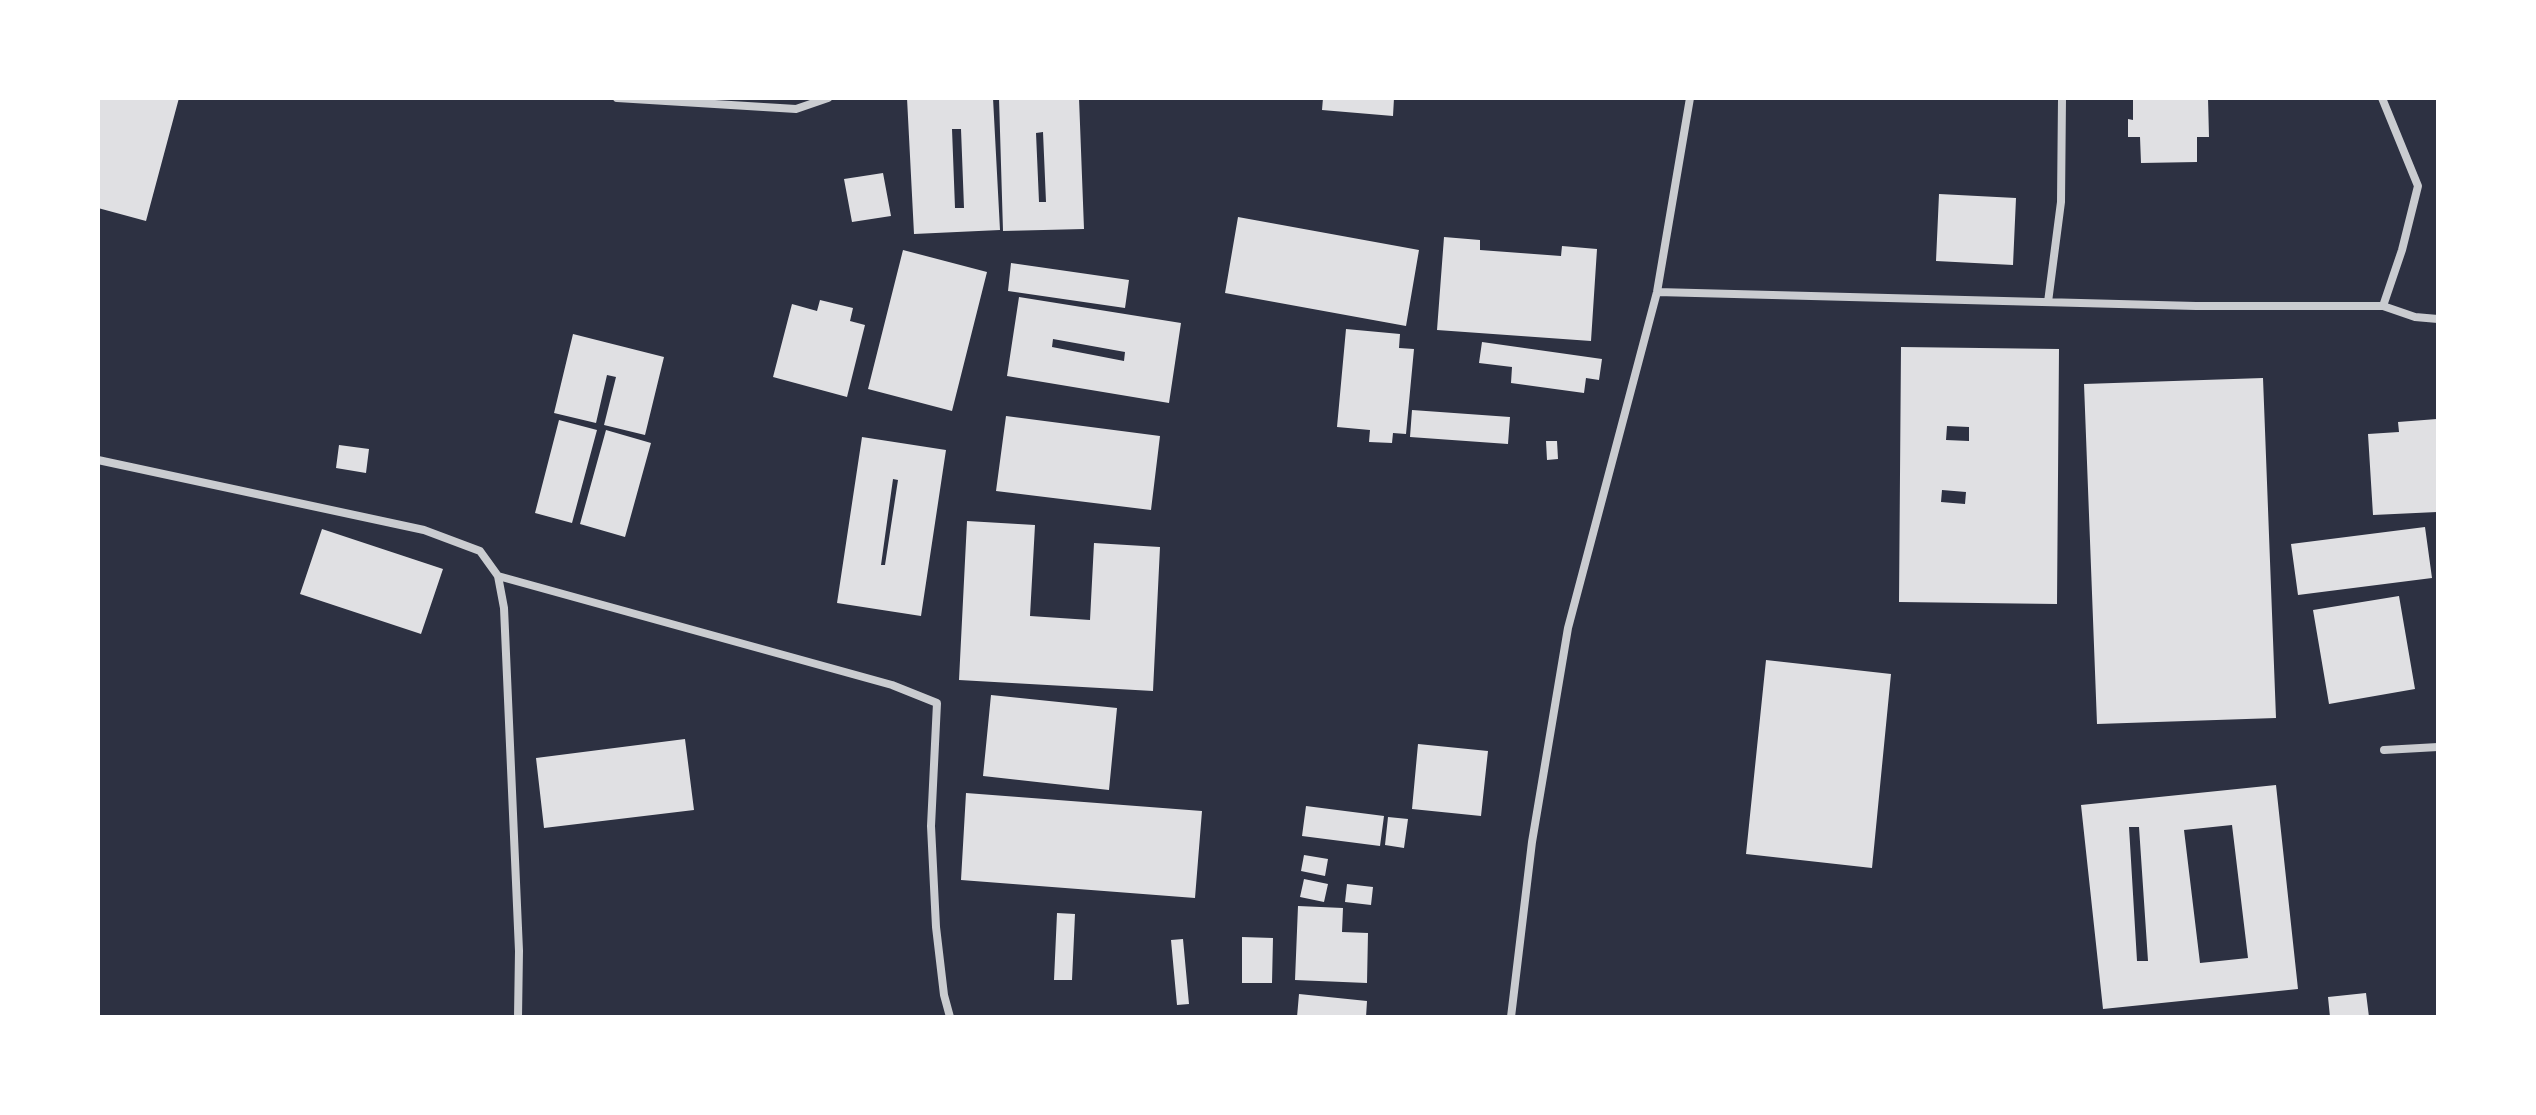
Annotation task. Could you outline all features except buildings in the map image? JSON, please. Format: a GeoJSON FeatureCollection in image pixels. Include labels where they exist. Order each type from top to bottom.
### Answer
{"type":"FeatureCollection","features":[{"type":"Feature","properties":{"kind":"street"},"geometry":{"type":"LineString","coordinates":[[617,98],[796,109],[828,98]]}},
{"type":"Feature","properties":{"kind":"street"},"geometry":{"type":"LineString","coordinates":[[1511,1017],[1532,842],[1568,628],[1657,292],[1690,98]]}},
{"type":"Feature","properties":{"kind":"street"},"geometry":{"type":"LineString","coordinates":[[2048,302],[2061,202],[2062,98]]}},
{"type":"Feature","properties":{"kind":"street"},"geometry":{"type":"LineString","coordinates":[[2382,98],[2418,186],[2402,250],[2383,306]]}},
{"type":"Feature","properties":{"kind":"street"},"geometry":{"type":"LineString","coordinates":[[1657,292],[2196,306],[2383,306],[2415,317],[2438,319]]}},
{"type":"Feature","properties":{"kind":"street"},"geometry":{"type":"LineString","coordinates":[[98,460],[424,530],[480,551],[498,576],[504,608],[519,951],[518,1017]]}},
{"type":"Feature","properties":{"kind":"street"},"geometry":{"type":"LineString","coordinates":[[498,576],[892,685],[937,703],[931,826],[936,927],[944,995],[950,1017]]}},
{"type":"Feature","properties":{"kind":"street"},"geometry":{"type":"LineString","coordinates":[[2384,750],[2438,747]]}}]}
